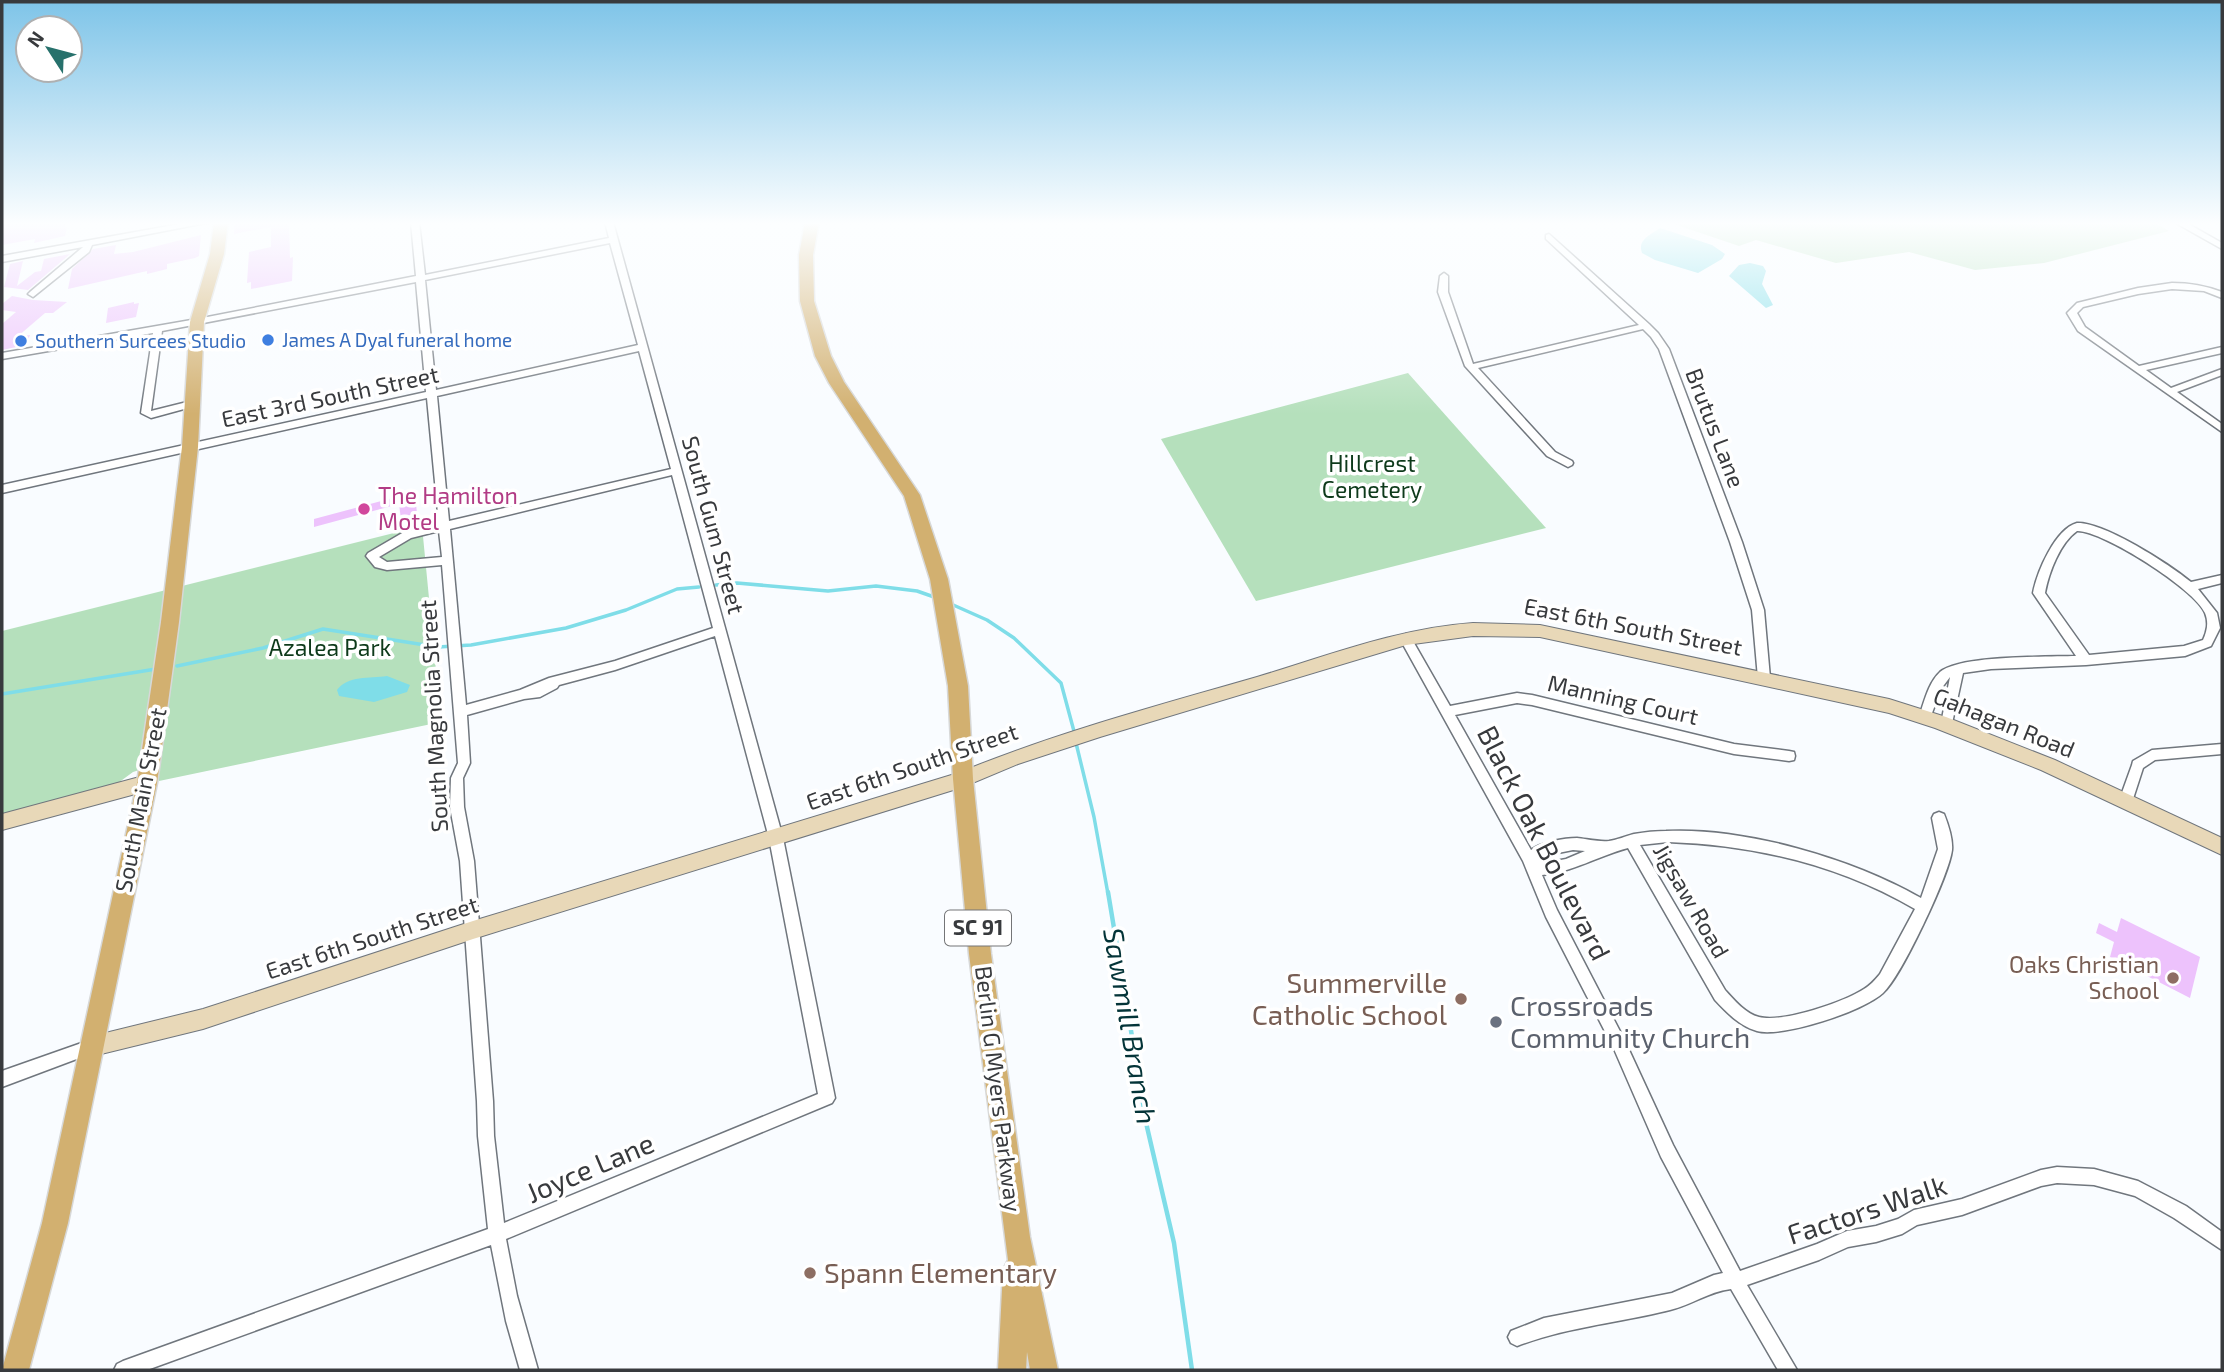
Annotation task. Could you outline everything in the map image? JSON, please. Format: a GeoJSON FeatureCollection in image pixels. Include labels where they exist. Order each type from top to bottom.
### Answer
{"type":"FeatureCollection","features":[{"type":"Feature","properties":{"kind":"main road","name":"South Main Street"},"geometry":{"type":"LineString","coordinates":[[15,1370],[45,1265],[146,783],[170,622],[190,447],[197,322],[208,286]]}},
{"type":"Feature","properties":{"kind":"main road","name":"Berlin G Myers Parkway"},"geometry":{"type":"LineString","coordinates":[[807,286],[807,301],[823,356],[837,383],[912,495],[939,579],[958,686],[963,779],[980,954],[1017,1237],[1044,1370]]}},
{"type":"Feature","properties":{"kind":"main road","name":"Berlin G Myers Parkway"},"geometry":{"type":"LineString","coordinates":[[1012,1370],[1017,1237]]}},
{"type":"Feature","properties":{"kind":"street"},"geometry":{"type":"LineString","coordinates":[[33,294],[43,286]]}},
{"type":"Feature","properties":{"kind":"street"},"geometry":{"type":"LineString","coordinates":[[2,356],[197,322],[379,286]]}},
{"type":"Feature","properties":{"kind":"street","name":"South Magnolia Street"},"geometry":{"type":"LineString","coordinates":[[421,286],[457,656],[464,763],[457,778],[457,807],[467,861],[473,930],[485,1101],[483,1122],[496,1235],[513,1324],[529,1370]]}},
{"type":"Feature","properties":{"kind":"street","name":"South Gum Street"},"geometry":{"type":"LineString","coordinates":[[626,286],[776,838]]}},
{"type":"Feature","properties":{"kind":"street"},"geometry":{"type":"LineString","coordinates":[[1443,286],[1458,342],[1471,367],[1551,454],[1568,464]]}},
{"type":"Feature","properties":{"kind":"street","name":"Brutus Lane"},"geometry":{"type":"LineString","coordinates":[[1602,286],[1646,327],[1664,349],[1736,542],[1758,610],[1760,677]]}},
{"type":"Feature","properties":{"kind":"street"},"geometry":{"type":"LineString","coordinates":[[2169,286],[2088,303],[2074,309],[2073,318],[2081,329],[2222,429]]}},
{"type":"Feature","properties":{"kind":"street"},"geometry":{"type":"LineString","coordinates":[[2196,286],[2222,295]]}},
{"type":"Feature","properties":{"kind":"street"},"geometry":{"type":"LineString","coordinates":[[1471,367],[1646,327]]}},
{"type":"Feature","properties":{"kind":"street"},"geometry":{"type":"LineString","coordinates":[[158,329],[146,412],[151,415],[191,404]]}},
{"type":"Feature","properties":{"kind":"street","name":"East 3rd South Street"},"geometry":{"type":"LineString","coordinates":[[2,489],[643,347]]}},
{"type":"Feature","properties":{"kind":"street"},"geometry":{"type":"LineString","coordinates":[[2137,369],[2222,350]]}},
{"type":"Feature","properties":{"kind":"street"},"geometry":{"type":"LineString","coordinates":[[2206,354],[2222,365]]}},
{"type":"Feature","properties":{"kind":"street"},"geometry":{"type":"LineString","coordinates":[[2169,392],[2222,372]]}},
{"type":"Feature","properties":{"kind":"street"},"geometry":{"type":"LineString","coordinates":[[448,561],[387,566],[379,564],[373,556],[408,535],[676,471]]}},
{"type":"Feature","properties":{"kind":"street"},"geometry":{"type":"LineString","coordinates":[[1925,717],[1935,688],[1947,673],[1971,667],[2086,660],[2185,651],[2207,643],[2214,629],[2211,613],[2198,593],[2158,566],[2091,528],[2079,527],[2070,530],[2039,582],[2039,593],[2086,660]]}},
{"type":"Feature","properties":{"kind":"street"},"geometry":{"type":"LineString","coordinates":[[2189,587],[2222,579]]}},
{"type":"Feature","properties":{"kind":"street","name":"East 6th South Street"},"geometry":{"type":"LineString","coordinates":[[93,1046],[203,1019],[473,930],[963,779],[1052,745],[1406,639],[1458,629],[1492,627],[1540,631],[1760,677]]}},
{"type":"Feature","properties":{"kind":"street"},"geometry":{"type":"LineString","coordinates":[[460,712],[524,694],[536,694],[554,683],[720,630]]}},
{"type":"Feature","properties":{"kind":"street","name":"Black Oak Boulevard"},"geometry":{"type":"LineString","coordinates":[[1406,639],[1528,859],[1551,913],[1619,1044],[1667,1151],[1766,1336],[1788,1370]]}},
{"type":"Feature","properties":{"kind":"street"},"geometry":{"type":"LineString","coordinates":[[1947,724],[1958,670]]}},
{"type":"Feature","properties":{"kind":"street","name":"Gahagan Road"},"geometry":{"type":"LineString","coordinates":[[1760,677],[1889,706],[1947,724],[2010,748],[2222,847]]}},
{"type":"Feature","properties":{"kind":"street","name":"Manning Court"},"geometry":{"type":"LineString","coordinates":[[1447,712],[1517,698],[1734,748],[1789,756]]}},
{"type":"Feature","properties":{"kind":"street"},"geometry":{"type":"LineString","coordinates":[[2126,802],[2138,765],[2152,755],[2222,749]]}},
{"type":"Feature","properties":{"kind":"street"},"geometry":{"type":"LineString","coordinates":[[2,822],[146,783]]}},
{"type":"Feature","properties":{"kind":"street","name":"Jigsaw Road"},"geometry":{"type":"LineString","coordinates":[[1631,841],[1720,995],[1732,1009],[1760,1025],[1776,1025],[1858,1001],[1880,986],[1912,932],[1945,851],[1939,818]]}},
{"type":"Feature","properties":{"kind":"street"},"geometry":{"type":"LineString","coordinates":[[1528,859],[1543,869],[1567,865],[1609,847],[1647,837],[1688,837],[1733,842],[1802,857],[1863,875],[1922,906]]}},
{"type":"Feature","properties":{"kind":"street","name":"Joyce Lane"},"geometry":{"type":"LineString","coordinates":[[123,1370],[496,1235],[827,1098],[776,838]]}},
{"type":"Feature","properties":{"kind":"street"},"geometry":{"type":"LineString","coordinates":[[2,1079],[93,1046]]}},
{"type":"Feature","properties":{"kind":"street","name":"Factors Walk"},"geometry":{"type":"LineString","coordinates":[[1517,1337],[1544,1327],[1673,1301],[1714,1283],[1737,1280],[1819,1252],[1847,1239],[1902,1226],[1914,1218],[1962,1207],[2041,1178],[2057,1175],[2094,1177],[2138,1189],[2180,1212],[2222,1241]]}},
{"type":"Feature","properties":{"kind":"green space","name":"Hillcrest Cemetery"},"geometry":{"type":"Polygon","coordinates":[[[1408,373],[1546,528],[1256,601],[1161,439],[1408,373]]]}},
{"type":"Feature","properties":{"kind":"green space","name":"Azalea Park"},"geometry":{"type":"Polygon","coordinates":[[[422,526],[441,722],[159,781],[158,764],[133,772],[118,783],[2,814],[2,631],[422,526]]]}},
{"type":"Feature","properties":{"kind":"water"},"geometry":{"type":"Polygon","coordinates":[[[1741,286],[1763,286],[1773,305],[1766,308],[1741,286]]]}},
{"type":"Feature","properties":{"kind":"water"},"geometry":{"type":"Polygon","coordinates":[[[387,676],[410,685],[407,692],[374,702],[339,696],[337,690],[347,682],[359,678],[387,676]]]}},
{"type":"Feature","properties":{"kind":"building"},"geometry":{"type":"Polygon","coordinates":[[[4,286],[33,286],[28,290],[4,286]]]}},
{"type":"Feature","properties":{"kind":"building"},"geometry":{"type":"Polygon","coordinates":[[[12,296],[67,302],[53,313],[45,313],[17,337],[30,335],[26,345],[2,350],[2,324],[16,312],[2,310],[2,304],[12,296]]]}},
{"type":"Feature","properties":{"kind":"building"},"geometry":{"type":"Polygon","coordinates":[[[139,303],[136,317],[106,323],[108,308],[139,303]]]}},
{"type":"Feature","properties":{"kind":"building","name":"The Hamilton Motel"},"geometry":{"type":"Polygon","coordinates":[[[415,492],[417,514],[401,519],[399,504],[314,527],[314,519],[415,492]]]}},
{"type":"Feature","properties":{"kind":"building","name":"Oaks Christian School"},"geometry":{"type":"Polygon","coordinates":[[[2121,918],[2200,957],[2190,998],[2110,957],[2114,942],[2096,933],[2099,923],[2117,932],[2121,918]]]}},
{"type":"Feature","properties":{"kind":"waterway"},"geometry":{"type":"LineString","coordinates":[[716,585],[737,583],[828,591],[876,586],[917,591],[937,598]]}},
{"type":"Feature","properties":{"kind":"waterway"},"geometry":{"type":"LineString","coordinates":[[177,666],[263,648],[323,629],[438,647],[471,645],[566,628],[626,610],[677,589],[699,587]]}},
{"type":"Feature","properties":{"kind":"waterway"},"geometry":{"type":"LineString","coordinates":[[951,604],[987,620],[1014,638],[1061,683],[1075,735]]}},
{"type":"Feature","properties":{"kind":"waterway"},"geometry":{"type":"LineString","coordinates":[[2,694],[156,669]]}},
{"type":"Feature","properties":{"kind":"waterway","name":"Sawmill Branch"},"geometry":{"type":"LineString","coordinates":[[1076,743],[1094,817],[1108,894]]}},
{"type":"Feature","properties":{"kind":"waterway","name":"Sawmill Branch"},"geometry":{"type":"LineString","coordinates":[[1108,892],[1147,1127],[1174,1243],[1192,1370]]}},
{"type":"Feature","properties":{"kind":"place","name":"James A Dyal funeral home"},"geometry":{"type":"Point","coordinates":[268,340]}},
{"type":"Feature","properties":{"kind":"place","name":"Southern Surcees Studio"},"geometry":{"type":"Point","coordinates":[21,341]}},
{"type":"Feature","properties":{"kind":"place","name":"The Hamilton Motel"},"geometry":{"type":"Point","coordinates":[364,509]}},
{"type":"Feature","properties":{"kind":"place","name":"Oaks Christian School"},"geometry":{"type":"Point","coordinates":[2173,978]}},
{"type":"Feature","properties":{"kind":"place","name":"Summerville Catholic School"},"geometry":{"type":"Point","coordinates":[1461,999]}},
{"type":"Feature","properties":{"kind":"place","name":"Crossroads Community Church"},"geometry":{"type":"Point","coordinates":[1496,1022]}},
{"type":"Feature","properties":{"kind":"place","name":"Spann Elementary"},"geometry":{"type":"Point","coordinates":[810,1273]}}]}
